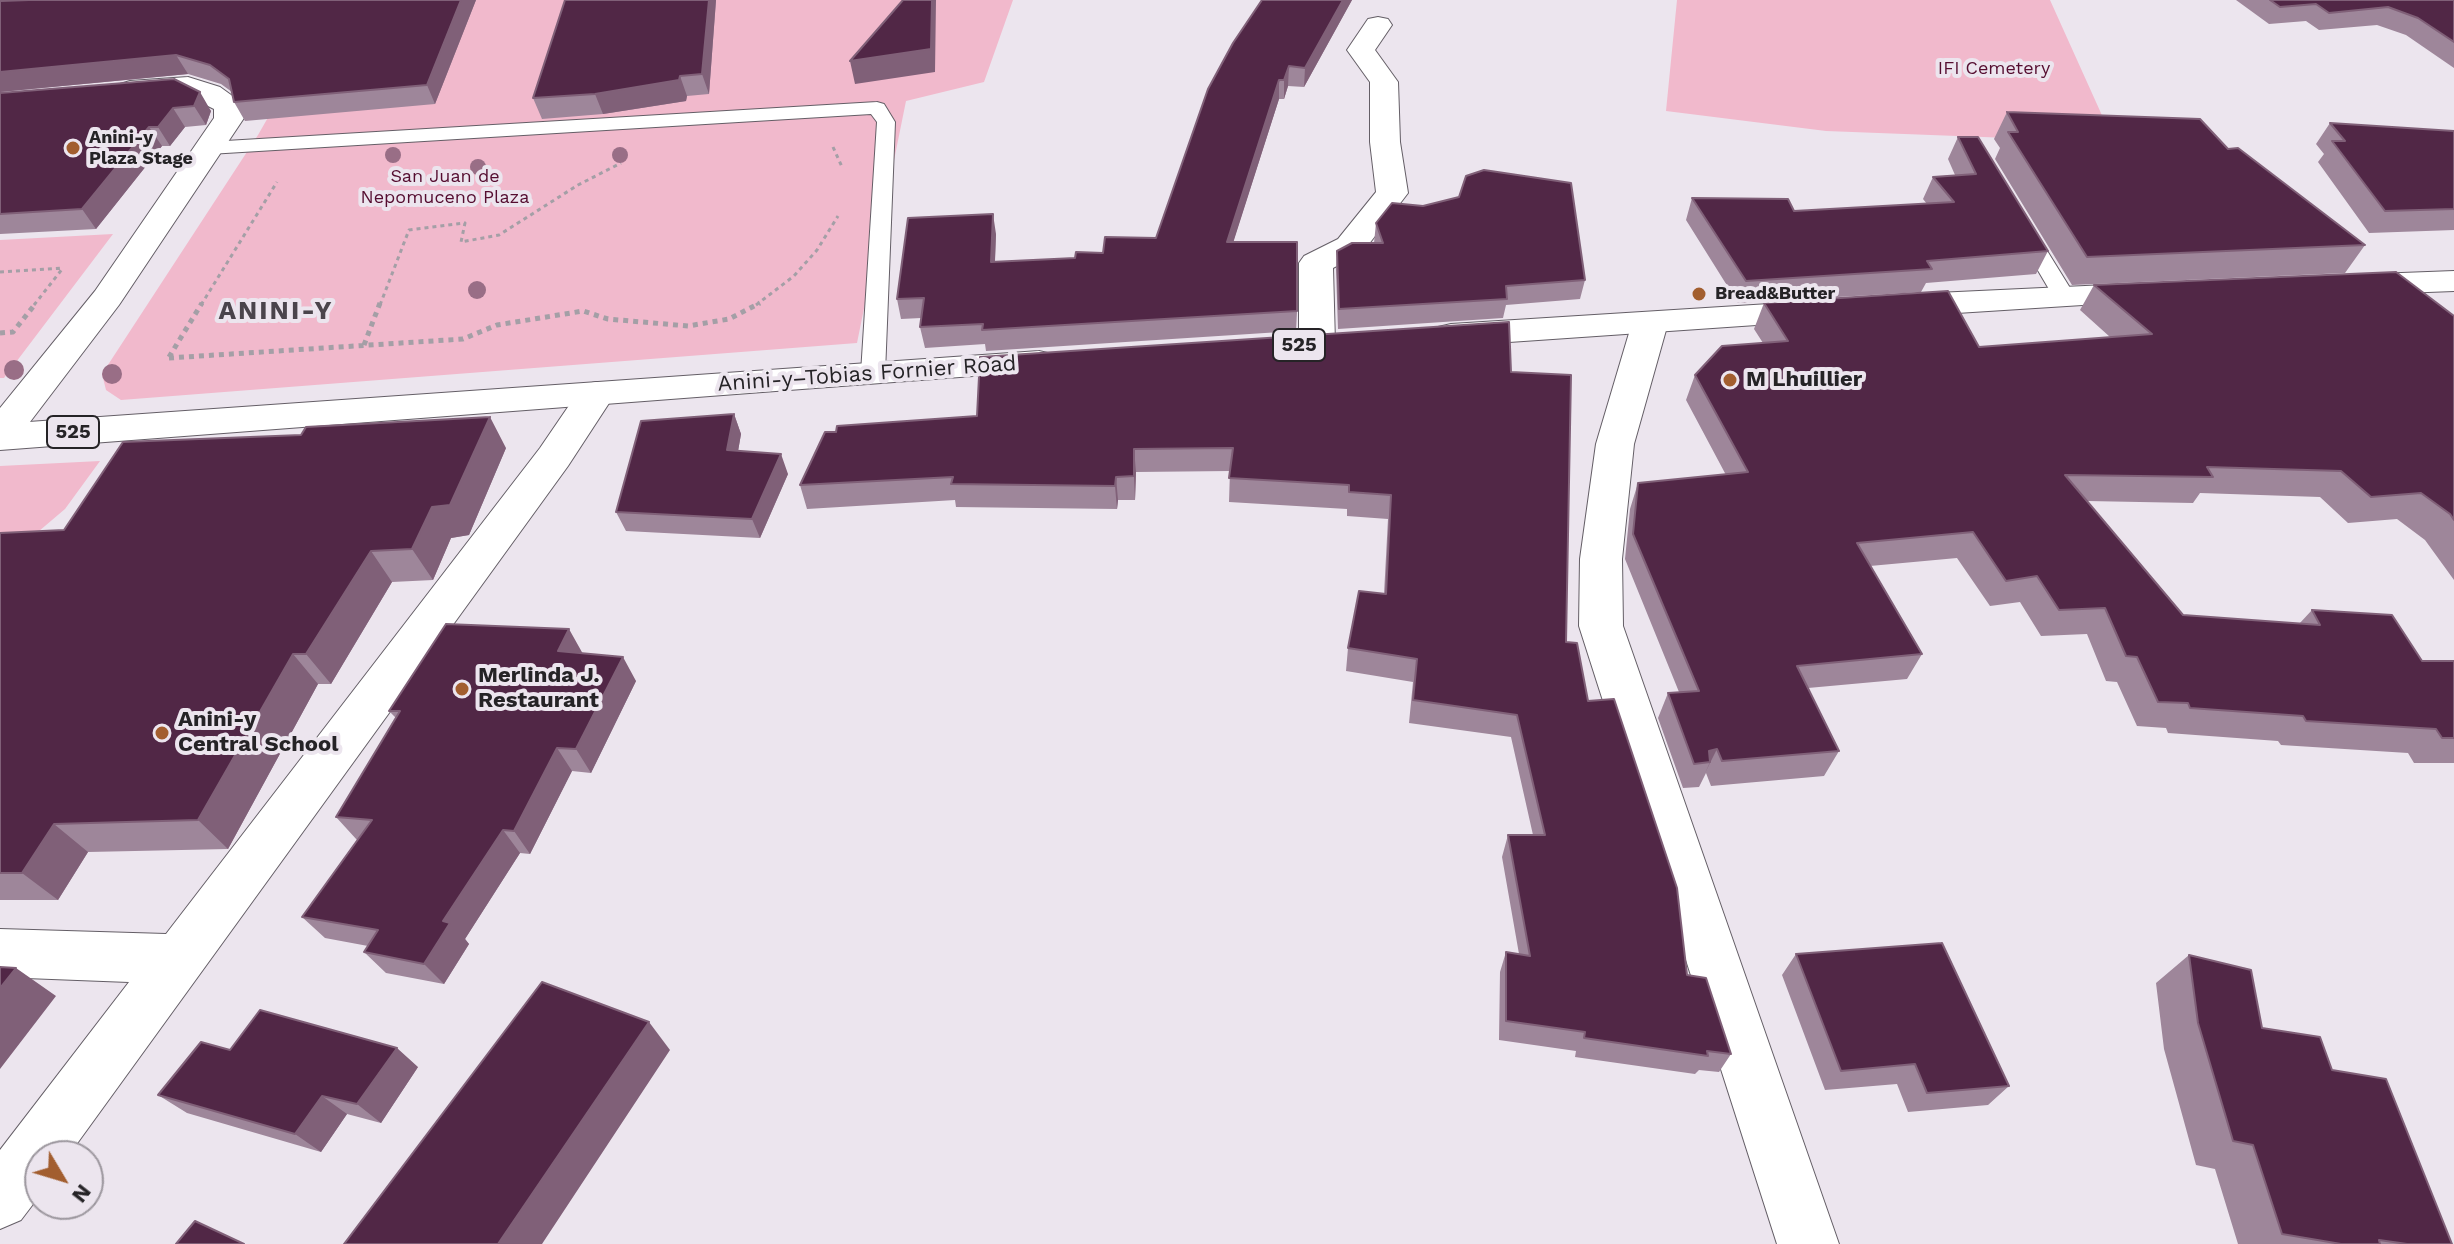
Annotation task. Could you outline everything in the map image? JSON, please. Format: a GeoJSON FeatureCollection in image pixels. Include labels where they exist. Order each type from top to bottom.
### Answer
{"type":"FeatureCollection","features":[{"type":"Feature","properties":{"kind":"street"},"geometry":{"type":"LineString","coordinates":[[1317,344],[1316,263],[1350,246],[1392,193],[1385,142],[1384,82],[1361,50],[1378,25]]}},
{"type":"Feature","properties":{"kind":"street"},"geometry":{"type":"LineString","coordinates":[[0,436],[107,298],[229,118],[228,106],[210,93],[188,86],[106,92]]}},
{"type":"Feature","properties":{"kind":"street"},"geometry":{"type":"LineString","coordinates":[[2314,287],[2454,281]]}},
{"type":"Feature","properties":{"kind":"street"},"geometry":{"type":"LineString","coordinates":[[1424,337],[2064,296],[2189,292]]}},
{"type":"Feature","properties":{"kind":"street"},"geometry":{"type":"LineString","coordinates":[[1650,323],[1615,444],[1601,559],[1601,626],[1808,1244]]}},
{"type":"Feature","properties":{"kind":"street","name":"Anini-y–Tobias Fornier Road"},"geometry":{"type":"LineString","coordinates":[[0,436],[1079,359]]}},
{"type":"Feature","properties":{"kind":"street"},"geometry":{"type":"LineString","coordinates":[[0,1199],[554,457],[596,394]]}},
{"type":"Feature","properties":{"kind":"street"},"geometry":{"type":"LineString","coordinates":[[0,953],[182,959]]}},
{"type":"Feature","properties":{"kind":"lane"},"geometry":{"type":"LineString","coordinates":[[209,148],[877,108],[886,122],[873,373]]}},
{"type":"Feature","properties":{"kind":"lane"},"geometry":{"type":"LineString","coordinates":[[2010,206],[2064,296]]}},
{"type":"Feature","properties":{"kind":"path"},"geometry":{"type":"LineString","coordinates":[[301,143],[169,358],[463,339],[497,325],[583,311],[608,319],[688,326],[729,319],[763,301],[794,276],[817,250],[839,213]]}},
{"type":"Feature","properties":{"kind":"path"},"geometry":{"type":"LineString","coordinates":[[832,145],[844,173]]}},
{"type":"Feature","properties":{"kind":"path"},"geometry":{"type":"LineString","coordinates":[[364,345],[409,230],[465,223],[461,242],[499,235],[578,185],[625,161]]}},
{"type":"Feature","properties":{"kind":"path"},"geometry":{"type":"LineString","coordinates":[[0,272],[63,268],[13,332],[0,333]]}},
{"type":"Feature","properties":{"kind":"green space","name":"San Juan de Nepomuceno Plaza"},"geometry":{"type":"Polygon","coordinates":[[[318,0],[1013,0],[984,82],[906,101],[857,343],[121,400],[106,390],[102,374],[258,135],[298,65],[318,0]]]}},
{"type":"Feature","properties":{"kind":"green space","name":"IFI Cemetery"},"geometry":{"type":"Polygon","coordinates":[[[1677,0],[2050,0],[2114,142],[1826,131],[1666,111],[1677,0]]]}},
{"type":"Feature","properties":{"kind":"green space"},"geometry":{"type":"Polygon","coordinates":[[[113,234],[4,378],[0,378],[0,240],[113,234]]]}},
{"type":"Feature","properties":{"kind":"green space"},"geometry":{"type":"Polygon","coordinates":[[[100,461],[65,509],[12,554],[0,555],[0,466],[100,461]]]}},
{"type":"Feature","properties":{"kind":"building"},"geometry":{"type":"Polygon","coordinates":[[[461,0],[427,85],[234,102],[229,79],[210,65],[176,55],[0,72],[0,1],[461,0]]]}},
{"type":"Feature","properties":{"kind":"building"},"geometry":{"type":"Polygon","coordinates":[[[565,0],[709,0],[702,74],[595,94],[533,98],[565,0]]]}},
{"type":"Feature","properties":{"kind":"building"},"geometry":{"type":"Polygon","coordinates":[[[903,0],[932,0],[931,49],[850,61],[903,0]]]}},
{"type":"Feature","properties":{"kind":"building"},"geometry":{"type":"Polygon","coordinates":[[[1262,0],[1343,0],[1305,68],[1289,66],[1284,80],[1279,80],[1227,242],[1297,242],[1297,311],[982,330],[983,324],[920,327],[924,298],[897,299],[908,218],[993,214],[991,262],[1075,258],[1076,252],[1103,253],[1105,237],[1156,238],[1208,89],[1233,43],[1262,0]]]}},
{"type":"Feature","properties":{"kind":"building"},"geometry":{"type":"Polygon","coordinates":[[[2270,0],[2454,0],[2454,42],[2418,18],[2388,7],[2329,13],[2316,4],[2280,7],[2270,0]]]}},
{"type":"Feature","properties":{"kind":"building"},"geometry":{"type":"Polygon","coordinates":[[[174,79],[200,92],[194,106],[173,108],[158,127],[149,127],[82,209],[0,214],[0,93],[174,79]]]}},
{"type":"Feature","properties":{"kind":"building"},"geometry":{"type":"Polygon","coordinates":[[[2007,112],[2200,119],[2228,149],[2238,148],[2365,245],[2087,257],[2008,132],[2018,132],[2007,112]]]}},
{"type":"Feature","properties":{"kind":"building"},"geometry":{"type":"Polygon","coordinates":[[[2330,123],[2454,131],[2454,209],[2385,211],[2332,141],[2345,141],[2330,123]]]}},
{"type":"Feature","properties":{"kind":"building"},"geometry":{"type":"Polygon","coordinates":[[[1958,137],[1978,137],[2048,251],[1927,261],[1932,269],[1746,281],[1692,198],[1788,199],[1794,211],[1954,202],[1933,177],[1976,174],[1958,137]]]}},
{"type":"Feature","properties":{"kind":"building"},"geometry":{"type":"Polygon","coordinates":[[[1484,170],[1571,183],[1585,280],[1506,286],[1507,299],[1339,309],[1337,251],[1352,243],[1383,243],[1376,223],[1392,203],[1423,206],[1459,197],[1466,176],[1484,170]]]}},
{"type":"Feature","properties":{"kind":"building"},"geometry":{"type":"Polygon","coordinates":[[[2396,272],[2454,316],[2454,520],[2421,493],[2371,497],[2341,471],[2207,467],[2213,477],[2065,475],[2183,615],[2320,625],[2312,610],[2392,615],[2422,661],[2454,661],[2454,738],[2442,738],[2436,729],[2306,721],[2303,716],[2190,708],[2188,703],[2158,702],[2137,657],[2126,656],[2105,608],[2059,610],[2037,576],[2006,581],[1973,532],[1857,543],[1922,654],[1797,666],[1839,751],[1722,761],[1717,749],[1709,751],[1710,762],[1694,764],[1668,693],[1699,691],[1633,534],[1638,483],[1748,472],[1695,375],[1722,346],[1788,341],[1764,303],[1948,291],[1979,347],[2152,334],[2094,285],[2396,272]]]}},
{"type":"Feature","properties":{"kind":"building"},"geometry":{"type":"Polygon","coordinates":[[[1509,322],[1511,372],[1571,375],[1566,642],[1577,643],[1588,701],[1614,699],[1677,888],[1687,975],[1706,978],[1731,1054],[1707,1051],[1708,1056],[1584,1038],[1585,1032],[1506,1021],[1506,952],[1530,956],[1508,835],[1545,835],[1517,715],[1413,700],[1417,659],[1348,648],[1359,591],[1386,594],[1391,495],[1349,492],[1349,485],[1229,478],[1233,448],[1134,449],[1134,476],[1116,477],[1115,486],[951,484],[953,477],[800,485],[825,432],[836,432],[837,426],[977,416],[980,357],[1509,322]]]}},
{"type":"Feature","properties":{"kind":"building"},"geometry":{"type":"Polygon","coordinates":[[[734,414],[727,450],[781,454],[752,519],[616,512],[641,421],[734,414]]]}},
{"type":"Feature","properties":{"kind":"building","name":"Anini-y Central School"},"geometry":{"type":"Polygon","coordinates":[[[490,417],[450,505],[432,507],[412,549],[371,551],[306,654],[293,654],[198,820],[54,824],[22,873],[0,873],[0,533],[64,530],[123,442],[301,435],[306,427],[490,417]]]}},
{"type":"Feature","properties":{"kind":"building"},"geometry":{"type":"Polygon","coordinates":[[[446,624],[569,629],[558,651],[623,657],[576,749],[557,748],[514,831],[503,830],[443,921],[450,923],[424,964],[364,952],[378,930],[302,917],[372,820],[336,817],[400,711],[389,711],[446,624]]]}},
{"type":"Feature","properties":{"kind":"building"},"geometry":{"type":"Polygon","coordinates":[[[1942,943],[2009,1086],[1927,1093],[1915,1064],[1841,1071],[1796,954],[1942,943]]]}},
{"type":"Feature","properties":{"kind":"building"},"geometry":{"type":"Polygon","coordinates":[[[2189,955],[2251,970],[2262,1028],[2320,1037],[2332,1070],[2386,1079],[2452,1244],[2407,1244],[2379,1240],[2380,1244],[2341,1244],[2282,1234],[2253,1145],[2233,1141],[2198,1023],[2189,955]]]}},
{"type":"Feature","properties":{"kind":"building"},"geometry":{"type":"Polygon","coordinates":[[[0,967],[16,968],[0,988],[0,967]]]}},
{"type":"Feature","properties":{"kind":"building"},"geometry":{"type":"Polygon","coordinates":[[[542,982],[649,1022],[498,1244],[344,1244],[542,982]]]}},
{"type":"Feature","properties":{"kind":"building"},"geometry":{"type":"Polygon","coordinates":[[[260,1010],[397,1048],[357,1104],[322,1096],[295,1134],[158,1095],[201,1042],[230,1050],[260,1010]]]}},
{"type":"Feature","properties":{"kind":"building"},"geometry":{"type":"Polygon","coordinates":[[[195,1221],[244,1244],[176,1244],[195,1221]]]}},
{"type":"Feature","properties":{"kind":"place","name":"Anini-y Plaza Stage"},"geometry":{"type":"Point","coordinates":[73,148]}},
{"type":"Feature","properties":{"kind":"place","name":"Bread&Butter"},"geometry":{"type":"Point","coordinates":[1699,294]}},
{"type":"Feature","properties":{"kind":"place","name":"M Lhuillier"},"geometry":{"type":"Point","coordinates":[1730,380]}},
{"type":"Feature","properties":{"kind":"place","name":"Merlinda J. Restaurant"},"geometry":{"type":"Point","coordinates":[462,689]}},
{"type":"Feature","properties":{"kind":"place","name":"Anini-y Central School"},"geometry":{"type":"Point","coordinates":[162,733]}},
{"type":"Feature","properties":{"kind":"district","name":"ANINI-Y"},"geometry":{"type":"Point","coordinates":[276,311]}}]}
